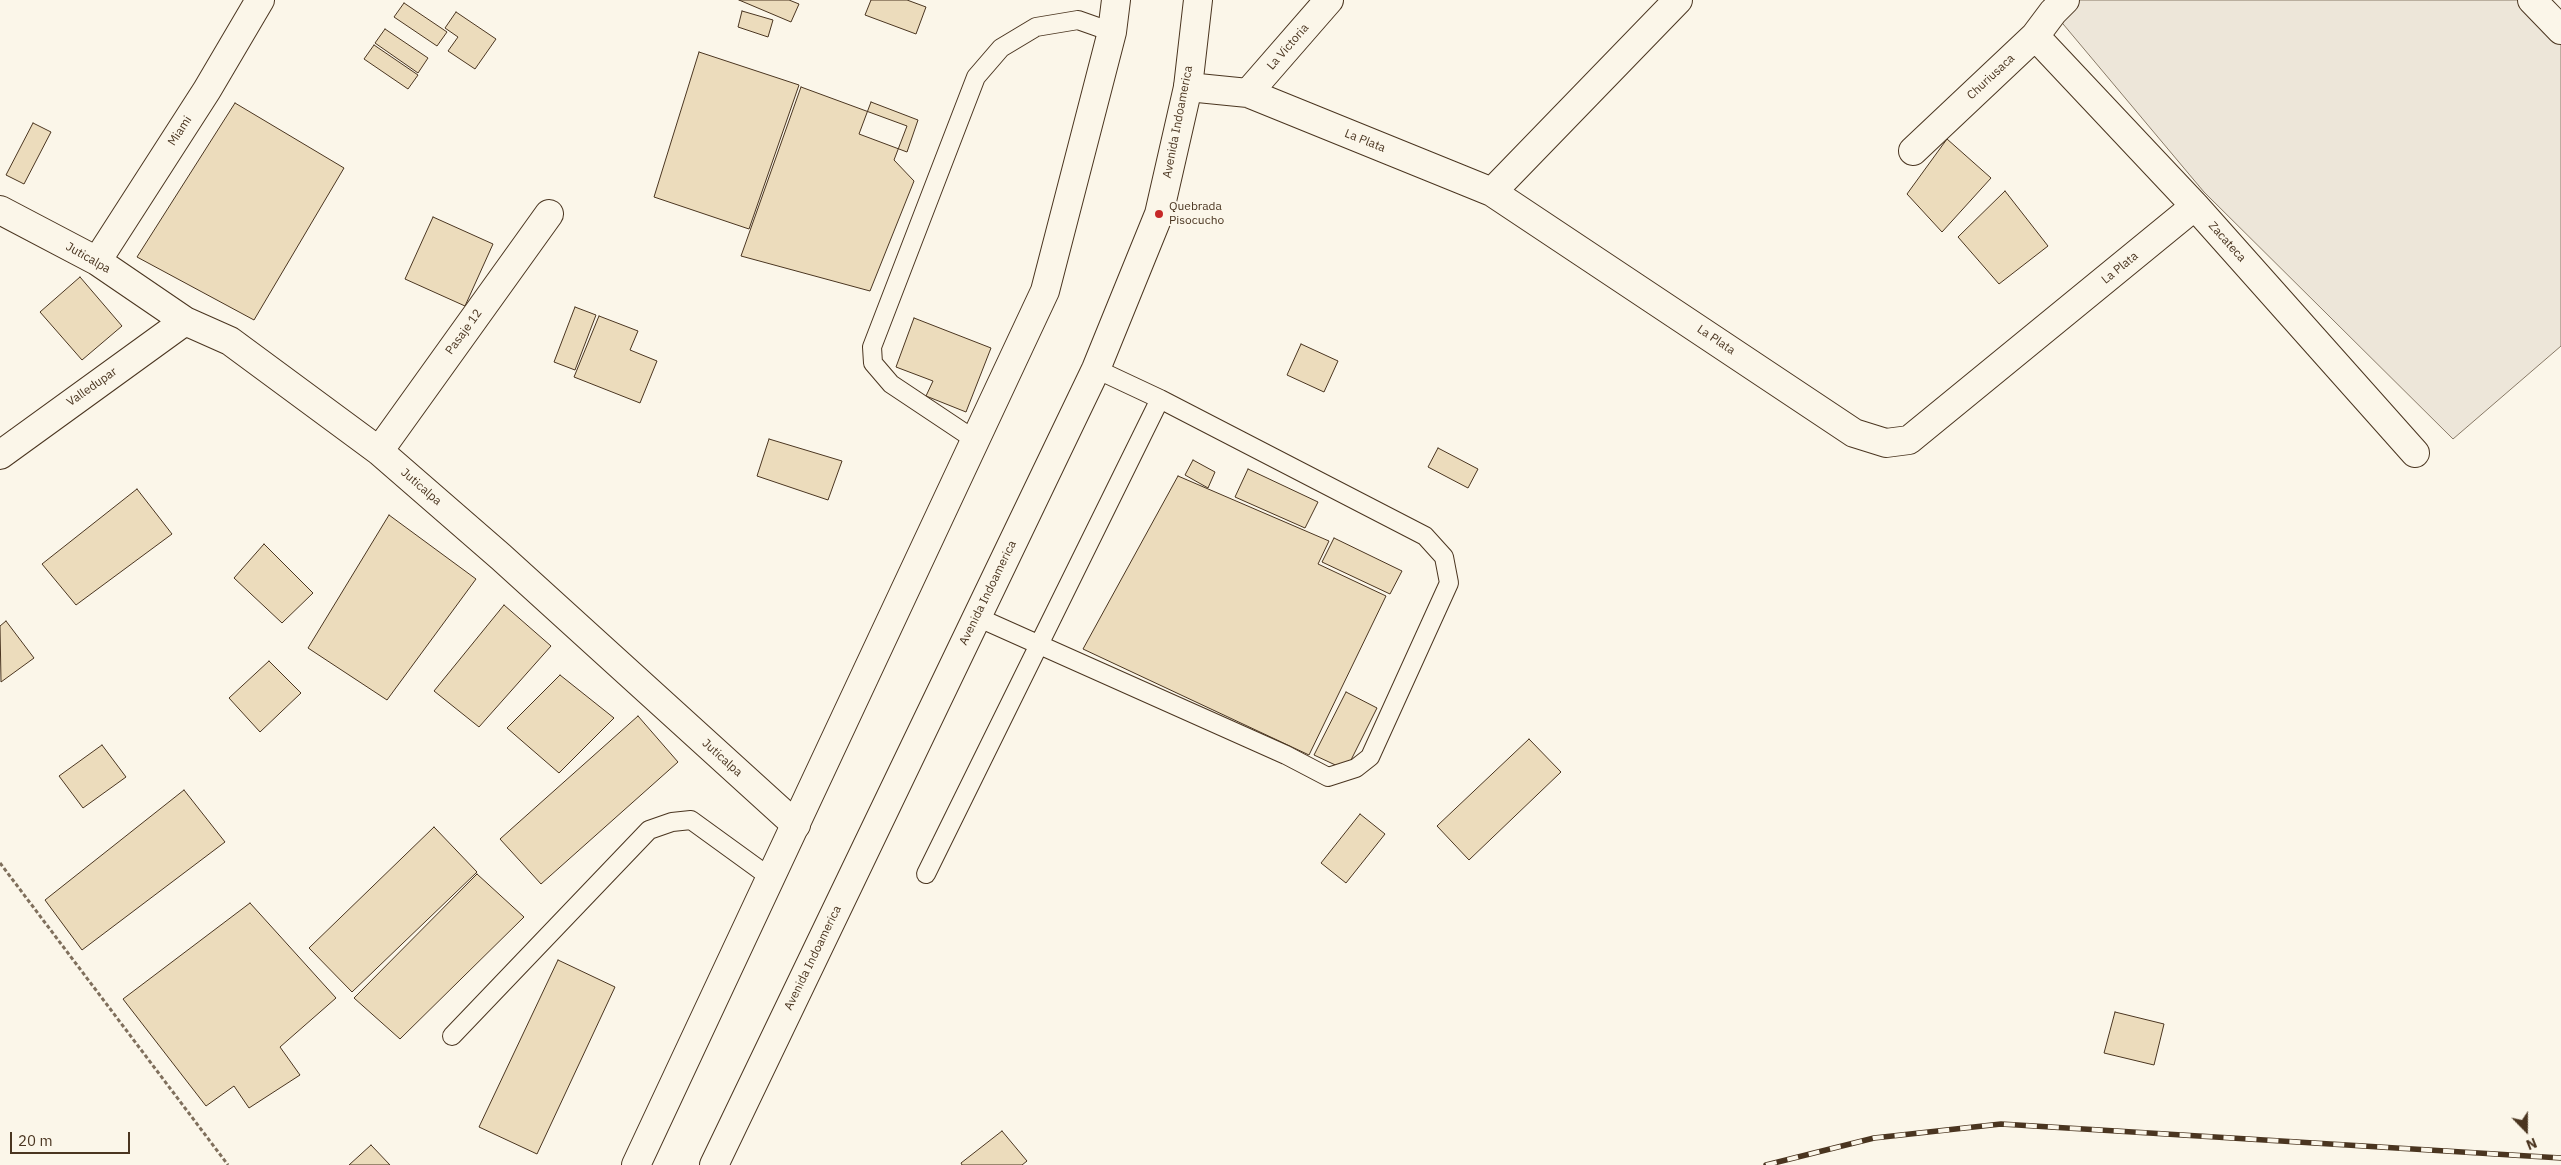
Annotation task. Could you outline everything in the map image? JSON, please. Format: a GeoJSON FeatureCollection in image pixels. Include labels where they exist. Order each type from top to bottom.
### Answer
{"type":"FeatureCollection","features":[{"type":"Feature","properties":{"kind":"street","name":"Miami"},"geometry":{"type":"LineString","coordinates":[[97,261],[207,90],[260,0]]}},
{"type":"Feature","properties":{"kind":"street"},"geometry":{"type":"LineString","coordinates":[[636,1165],[1045,291],[1112,32],[1116,0]]}},
{"type":"Feature","properties":{"kind":"street","name":"Avenida Indoamerica"},"geometry":{"type":"LineString","coordinates":[[714,1165],[1096,369],[1159,214],[1188,87],[1198,0]]}},
{"type":"Feature","properties":{"kind":"street","name":"La Victoria"},"geometry":{"type":"LineString","coordinates":[[1248,93],[1328,0]]}},
{"type":"Feature","properties":{"kind":"street"},"geometry":{"type":"LineString","coordinates":[[1492,192],[1678,0]]}},
{"type":"Feature","properties":{"kind":"street","name":"Churiusaca"},"geometry":{"type":"LineString","coordinates":[[1913,151],[2035,36],[2053,12],[2065,0]]}},
{"type":"Feature","properties":{"kind":"street"},"geometry":{"type":"LineString","coordinates":[[2532,0],[2561,30]]}},
{"type":"Feature","properties":{"kind":"street","name":"Zacateca"},"geometry":{"type":"LineString","coordinates":[[2035,36],[2195,206],[2415,453]]}},
{"type":"Feature","properties":{"kind":"street","name":"La Plata"},"geometry":{"type":"LineString","coordinates":[[1188,87],[1248,93],[1492,192],[1854,433],[1886,443],[1909,440],[2195,206]]}},
{"type":"Feature","properties":{"kind":"street","name":"Juticalpa"},"geometry":{"type":"LineString","coordinates":[[0,210],[97,261],[185,321],[230,341],[379,451],[501,557],[796,825]]}},
{"type":"Feature","properties":{"kind":"street","name":"Pasaje 12"},"geometry":{"type":"LineString","coordinates":[[379,451],[549,214]]}},
{"type":"Feature","properties":{"kind":"street","name":"Valledupar"},"geometry":{"type":"LineString","coordinates":[[0,455],[185,321]]}},
{"type":"Feature","properties":{"kind":"lane"},"geometry":{"type":"LineString","coordinates":[[975,440],[891,384],[873,363],[872,347],[976,77],[1001,48],[1036,27],[1078,20],[1112,32]]}},
{"type":"Feature","properties":{"kind":"lane"},"geometry":{"type":"LineString","coordinates":[[977,616],[1286,755],[1328,777],[1356,768],[1370,757],[1449,583],[1444,557],[1424,536],[1160,399],[1096,369]]}},
{"type":"Feature","properties":{"kind":"lane"},"geometry":{"type":"LineString","coordinates":[[926,874],[1160,399]]}},
{"type":"Feature","properties":{"kind":"lane"},"geometry":{"type":"LineString","coordinates":[[452,1036],[649,830],[672,822],[691,820],[771,878]]}},
{"type":"Feature","properties":{"kind":"path"},"geometry":{"type":"LineString","coordinates":[[0,864],[228,1165]]}},
{"type":"Feature","properties":{"kind":"shaded area"},"geometry":{"type":"Polygon","coordinates":[[[2065,0],[2532,0],[2561,30],[2561,346],[2453,439],[2204,192],[2053,12],[2065,0]]]}},
{"type":"Feature","properties":{"kind":"building"},"geometry":{"type":"Polygon","coordinates":[[[739,0],[789,0],[799,4],[791,22],[739,0]]]}},
{"type":"Feature","properties":{"kind":"building"},"geometry":{"type":"Polygon","coordinates":[[[871,0],[907,0],[926,7],[916,34],[865,15],[871,0]]]}},
{"type":"Feature","properties":{"kind":"building"},"geometry":{"type":"Polygon","coordinates":[[[404,3],[447,32],[437,46],[394,17],[404,3]]]}},
{"type":"Feature","properties":{"kind":"building"},"geometry":{"type":"Polygon","coordinates":[[[742,11],[773,20],[768,37],[738,27],[742,11]]]}},
{"type":"Feature","properties":{"kind":"building"},"geometry":{"type":"Polygon","coordinates":[[[456,12],[496,39],[475,69],[448,51],[458,37],[445,28],[456,12]]]}},
{"type":"Feature","properties":{"kind":"building"},"geometry":{"type":"Polygon","coordinates":[[[385,29],[428,58],[418,73],[375,43],[385,29]]]}},
{"type":"Feature","properties":{"kind":"building"},"geometry":{"type":"Polygon","coordinates":[[[374,45],[418,75],[408,89],[364,59],[374,45]]]}},
{"type":"Feature","properties":{"kind":"building"},"geometry":{"type":"Polygon","coordinates":[[[699,52],[799,85],[749,229],[654,197],[699,52]]]}},
{"type":"Feature","properties":{"kind":"building"},"geometry":{"type":"Polygon","coordinates":[[[801,87],[907,126],[894,160],[914,181],[870,291],[741,256],[801,87]]]}},
{"type":"Feature","properties":{"kind":"building"},"geometry":{"type":"Polygon","coordinates":[[[871,102],[918,120],[907,152],[859,134],[871,102]]]}},
{"type":"Feature","properties":{"kind":"building"},"geometry":{"type":"Polygon","coordinates":[[[235,103],[344,168],[254,320],[137,257],[235,103]]]}},
{"type":"Feature","properties":{"kind":"building"},"geometry":{"type":"Polygon","coordinates":[[[33,123],[51,132],[24,184],[6,175],[33,123]]]}},
{"type":"Feature","properties":{"kind":"building"},"geometry":{"type":"Polygon","coordinates":[[[1947,139],[1991,178],[1942,232],[1907,194],[1947,139]]]}},
{"type":"Feature","properties":{"kind":"building"},"geometry":{"type":"Polygon","coordinates":[[[2005,191],[2048,246],[1999,284],[1958,237],[2005,191]]]}},
{"type":"Feature","properties":{"kind":"building"},"geometry":{"type":"Polygon","coordinates":[[[433,217],[493,244],[465,306],[405,279],[433,217]]]}},
{"type":"Feature","properties":{"kind":"building"},"geometry":{"type":"Polygon","coordinates":[[[80,277],[122,326],[82,360],[40,312],[80,277]]]}},
{"type":"Feature","properties":{"kind":"building"},"geometry":{"type":"Polygon","coordinates":[[[575,307],[596,315],[575,370],[554,362],[575,307]]]}},
{"type":"Feature","properties":{"kind":"building"},"geometry":{"type":"Polygon","coordinates":[[[599,316],[638,331],[630,350],[657,361],[640,403],[574,377],[599,316]]]}},
{"type":"Feature","properties":{"kind":"building"},"geometry":{"type":"Polygon","coordinates":[[[914,318],[991,348],[966,412],[926,396],[933,381],[896,367],[914,318]]]}},
{"type":"Feature","properties":{"kind":"building"},"geometry":{"type":"Polygon","coordinates":[[[1301,344],[1338,361],[1324,392],[1287,375],[1301,344]]]}},
{"type":"Feature","properties":{"kind":"building"},"geometry":{"type":"Polygon","coordinates":[[[769,439],[842,461],[828,500],[757,476],[769,439]]]}},
{"type":"Feature","properties":{"kind":"building"},"geometry":{"type":"Polygon","coordinates":[[[1438,448],[1478,469],[1468,488],[1428,467],[1438,448]]]}},
{"type":"Feature","properties":{"kind":"building"},"geometry":{"type":"Polygon","coordinates":[[[1193,460],[1215,472],[1208,488],[1185,475],[1193,460]]]}},
{"type":"Feature","properties":{"kind":"building"},"geometry":{"type":"Polygon","coordinates":[[[1248,469],[1318,502],[1305,528],[1235,497],[1248,469]]]}},
{"type":"Feature","properties":{"kind":"building"},"geometry":{"type":"Polygon","coordinates":[[[1178,476],[1329,541],[1318,564],[1386,596],[1309,755],[1083,649],[1178,476]]]}},
{"type":"Feature","properties":{"kind":"building"},"geometry":{"type":"Polygon","coordinates":[[[137,489],[172,534],[76,605],[42,564],[137,489]]]}},
{"type":"Feature","properties":{"kind":"building"},"geometry":{"type":"Polygon","coordinates":[[[389,515],[476,579],[387,700],[308,648],[389,515]]]}},
{"type":"Feature","properties":{"kind":"building"},"geometry":{"type":"Polygon","coordinates":[[[1334,538],[1402,571],[1390,594],[1322,562],[1334,538]]]}},
{"type":"Feature","properties":{"kind":"building"},"geometry":{"type":"Polygon","coordinates":[[[264,544],[313,593],[282,623],[234,578],[264,544]]]}},
{"type":"Feature","properties":{"kind":"building"},"geometry":{"type":"Polygon","coordinates":[[[504,605],[551,646],[479,727],[434,691],[504,605]]]}},
{"type":"Feature","properties":{"kind":"building"},"geometry":{"type":"Polygon","coordinates":[[[6,621],[34,658],[1,682],[0,626],[6,621]]]}},
{"type":"Feature","properties":{"kind":"building"},"geometry":{"type":"Polygon","coordinates":[[[269,661],[301,693],[260,732],[229,698],[269,661]]]}},
{"type":"Feature","properties":{"kind":"building"},"geometry":{"type":"Polygon","coordinates":[[[560,675],[614,718],[559,773],[507,728],[560,675]]]}},
{"type":"Feature","properties":{"kind":"building"},"geometry":{"type":"Polygon","coordinates":[[[1346,692],[1377,708],[1346,770],[1314,755],[1346,692]]]}},
{"type":"Feature","properties":{"kind":"building"},"geometry":{"type":"Polygon","coordinates":[[[638,716],[678,762],[541,884],[500,839],[638,716]]]}},
{"type":"Feature","properties":{"kind":"building"},"geometry":{"type":"Polygon","coordinates":[[[1529,739],[1561,772],[1469,860],[1437,826],[1529,739]]]}},
{"type":"Feature","properties":{"kind":"building"},"geometry":{"type":"Polygon","coordinates":[[[102,745],[126,777],[83,808],[59,776],[102,745]]]}},
{"type":"Feature","properties":{"kind":"building"},"geometry":{"type":"Polygon","coordinates":[[[184,790],[225,842],[82,950],[45,900],[184,790]]]}},
{"type":"Feature","properties":{"kind":"building"},"geometry":{"type":"Polygon","coordinates":[[[1360,814],[1385,834],[1346,883],[1321,863],[1360,814]]]}},
{"type":"Feature","properties":{"kind":"building"},"geometry":{"type":"Polygon","coordinates":[[[434,827],[477,872],[352,992],[309,948],[434,827]]]}},
{"type":"Feature","properties":{"kind":"building"},"geometry":{"type":"Polygon","coordinates":[[[477,874],[524,917],[400,1039],[354,998],[477,874]]]}},
{"type":"Feature","properties":{"kind":"building"},"geometry":{"type":"Polygon","coordinates":[[[250,903],[336,998],[280,1047],[300,1075],[249,1108],[234,1086],[206,1106],[123,999],[250,903]]]}},
{"type":"Feature","properties":{"kind":"building"},"geometry":{"type":"Polygon","coordinates":[[[558,960],[615,987],[537,1154],[479,1127],[558,960]]]}},
{"type":"Feature","properties":{"kind":"building"},"geometry":{"type":"Polygon","coordinates":[[[2115,1012],[2164,1024],[2154,1065],[2104,1053],[2115,1012]]]}},
{"type":"Feature","properties":{"kind":"building"},"geometry":{"type":"Polygon","coordinates":[[[1002,1131],[1027,1161],[1022,1165],[962,1165],[961,1163],[1002,1131]]]}},
{"type":"Feature","properties":{"kind":"building"},"geometry":{"type":"Polygon","coordinates":[[[371,1145],[390,1165],[349,1165],[371,1145]]]}},
{"type":"Feature","properties":{"kind":"railway"},"geometry":{"type":"LineString","coordinates":[[1766,1165],[1874,1138],[2001,1124],[2561,1158]]}},
{"type":"Feature","properties":{"kind":"place","name":"Quebrada Pisocucho"},"geometry":{"type":"Point","coordinates":[1159,214]}}]}
